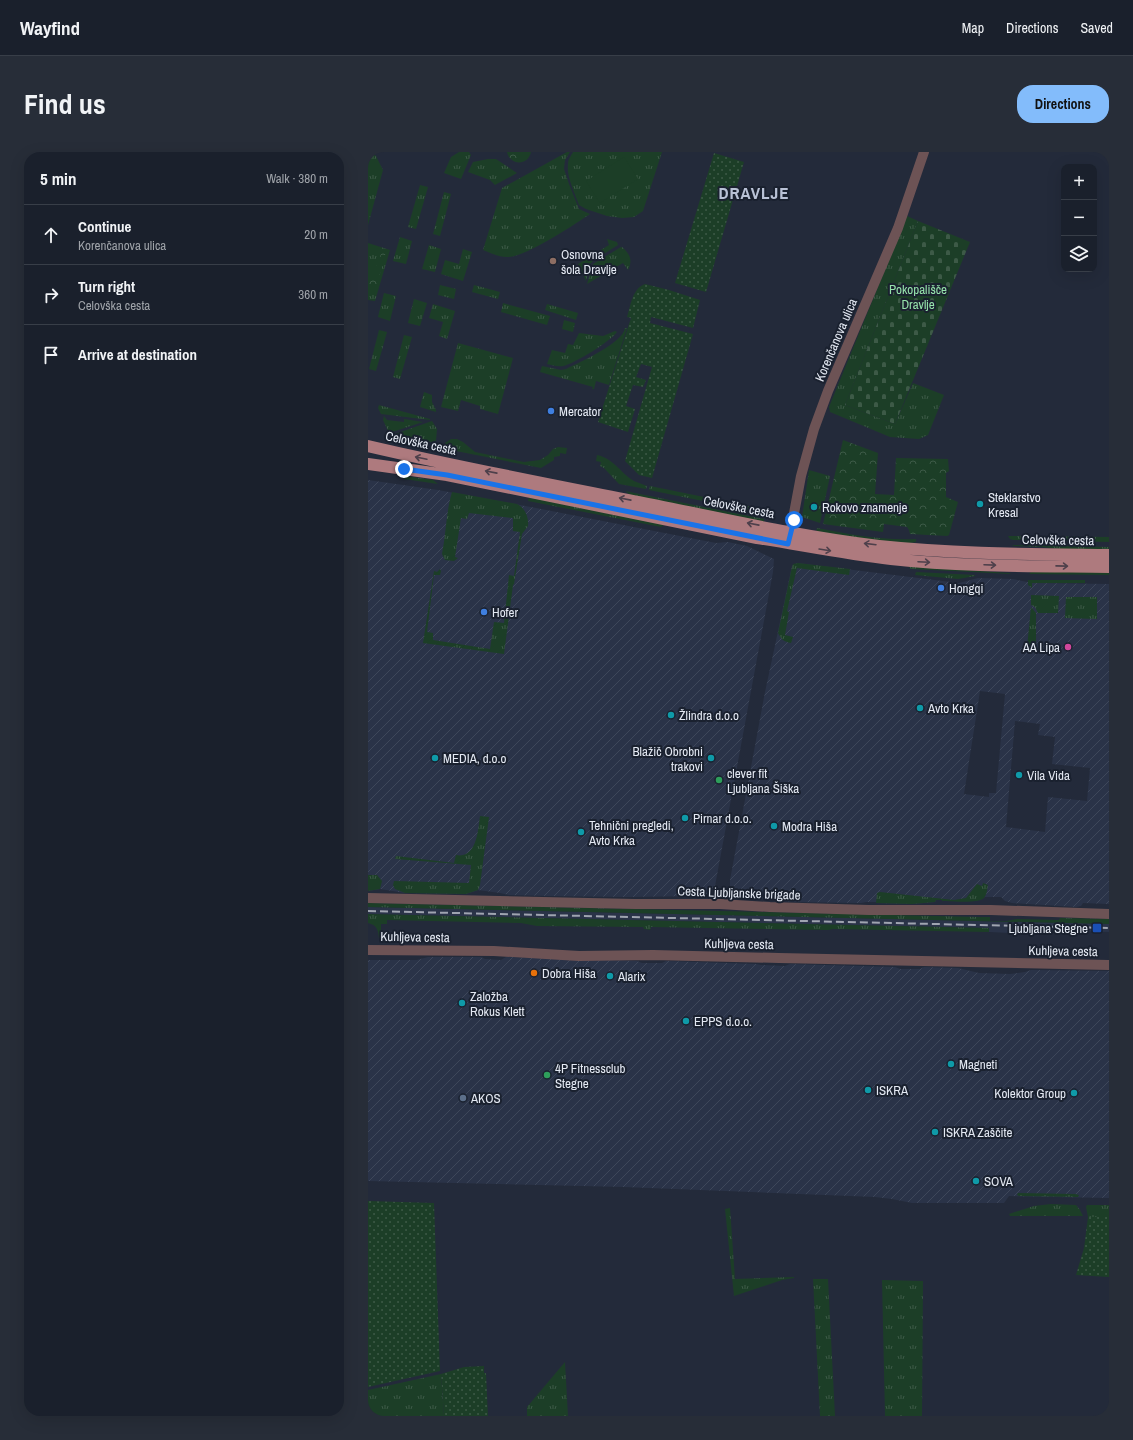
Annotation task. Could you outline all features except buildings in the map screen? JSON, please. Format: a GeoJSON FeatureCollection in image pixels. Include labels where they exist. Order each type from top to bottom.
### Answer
{"type":"FeatureCollection","features":[{"type":"Feature","properties":{"kind":"main road","name":"Celovška cesta"},"geometry":{"type":"LineString","coordinates":[[368,446],[789,538],[861,556],[957,564],[1109,567]]}},
{"type":"Feature","properties":{"kind":"main road"},"geometry":{"type":"LineString","coordinates":[[368,454],[403,454]]}},
{"type":"Feature","properties":{"kind":"main road","name":"Celovška cesta"},"geometry":{"type":"LineString","coordinates":[[368,464],[447,475],[789,538],[849,542],[919,550],[1109,555]]}},
{"type":"Feature","properties":{"kind":"street","name":"Korenčanova ulica"},"geometry":{"type":"LineString","coordinates":[[789,538],[801,476],[814,429],[828,391],[898,228],[924,152]]}},
{"type":"Feature","properties":{"kind":"street","name":"Cesta Ljubljanske brigade"},"geometry":{"type":"LineString","coordinates":[[368,898],[620,904],[720,904],[869,910],[991,910],[1109,914]]}},
{"type":"Feature","properties":{"kind":"street","name":"Kuhljeva cesta"},"geometry":{"type":"LineString","coordinates":[[368,950],[494,951],[579,956],[653,955],[1109,965]]}},
{"type":"Feature","properties":{"kind":"shaded area"},"geometry":{"type":"Polygon","coordinates":[[[368,480],[438,490],[716,543],[728,542],[747,546],[774,559],[773,572],[715,886],[708,895],[628,897],[509,895],[478,890],[466,894],[405,893],[380,889],[368,891],[368,480]]]}},
{"type":"Feature","properties":{"kind":"shaded area"},"geometry":{"type":"Polygon","coordinates":[[[797,563],[959,583],[978,578],[1013,579],[1032,583],[1109,584],[1109,904],[1083,903],[1081,906],[1076,907],[1012,903],[1005,901],[1001,897],[985,897],[976,901],[936,900],[935,902],[912,904],[876,902],[793,902],[740,896],[733,891],[730,886],[730,880],[765,692],[792,566],[797,563]],[[980,691],[964,794],[989,797],[989,793],[996,793],[1005,694],[980,691]],[[1015,721],[1006,827],[1045,832],[1048,797],[1087,801],[1090,768],[1052,764],[1055,737],[1038,735],[1040,724],[1015,721]]]}},
{"type":"Feature","properties":{"kind":"shaded area"},"geometry":{"type":"Polygon","coordinates":[[[368,907],[1109,924],[1109,932],[1012,930],[1009,933],[989,932],[989,928],[368,914],[368,907]]]}},
{"type":"Feature","properties":{"kind":"shaded area"},"geometry":{"type":"Polygon","coordinates":[[[428,957],[481,957],[485,959],[501,960],[506,957],[637,961],[642,963],[662,963],[666,961],[785,966],[790,964],[895,967],[900,969],[920,969],[924,967],[958,968],[979,973],[1010,974],[1031,970],[1109,971],[1109,1198],[1009,1196],[1004,1203],[912,1203],[875,1197],[624,1187],[368,1181],[368,960],[417,960],[428,957]]]}},
{"type":"Feature","properties":{"kind":"green space"},"geometry":{"type":"Polygon","coordinates":[[[368,152],[373,152],[383,170],[368,225],[368,152]]]}},
{"type":"Feature","properties":{"kind":"green space"},"geometry":{"type":"Polygon","coordinates":[[[459,152],[469,152],[471,155],[461,179],[444,173],[451,157],[459,152]]]}},
{"type":"Feature","properties":{"kind":"green space"},"geometry":{"type":"Polygon","coordinates":[[[507,152],[531,152],[529,157],[523,162],[515,162],[509,157],[507,152]]]}},
{"type":"Feature","properties":{"kind":"green space"},"geometry":{"type":"Polygon","coordinates":[[[567,152],[570,152],[565,160],[564,169],[569,184],[579,209],[590,214],[573,226],[537,247],[515,256],[507,257],[495,255],[483,250],[502,188],[567,152]]]}},
{"type":"Feature","properties":{"kind":"green space"},"geometry":{"type":"Polygon","coordinates":[[[573,152],[662,152],[643,211],[634,217],[622,218],[607,216],[579,205],[568,174],[568,161],[573,152]]]}},
{"type":"Feature","properties":{"kind":"green space"},"geometry":{"type":"Polygon","coordinates":[[[714,153],[744,162],[706,292],[675,283],[714,153]]]}},
{"type":"Feature","properties":{"kind":"green space"},"geometry":{"type":"Polygon","coordinates":[[[624,157],[638,179],[600,203],[586,181],[624,157]]]}},
{"type":"Feature","properties":{"kind":"green space"},"geometry":{"type":"Polygon","coordinates":[[[496,159],[517,173],[495,185],[490,180],[468,172],[473,162],[496,159]]]}},
{"type":"Feature","properties":{"kind":"green space"},"geometry":{"type":"Polygon","coordinates":[[[420,185],[428,187],[416,229],[408,227],[420,185]]]}},
{"type":"Feature","properties":{"kind":"green space"},"geometry":{"type":"Polygon","coordinates":[[[444,192],[451,194],[440,236],[433,234],[444,192]]]}},
{"type":"Feature","properties":{"kind":"green space"},"geometry":{"type":"Polygon","coordinates":[[[907,216],[918,221],[845,405],[895,424],[913,383],[944,395],[928,435],[919,439],[890,437],[830,412],[829,407],[907,216]]]}},
{"type":"Feature","properties":{"kind":"green space","name":"Pokopališče Dravlje"},"geometry":{"type":"Polygon","coordinates":[[[918,221],[970,242],[895,424],[845,405],[918,221]]]}},
{"type":"Feature","properties":{"kind":"green space"},"geometry":{"type":"Polygon","coordinates":[[[400,237],[412,241],[406,264],[393,261],[400,237]]]}},
{"type":"Feature","properties":{"kind":"green space"},"geometry":{"type":"Polygon","coordinates":[[[607,239],[617,242],[618,245],[590,264],[586,281],[578,264],[609,245],[607,239]]]}},
{"type":"Feature","properties":{"kind":"green space"},"geometry":{"type":"Polygon","coordinates":[[[368,243],[390,250],[375,301],[368,300],[368,243]]]}},
{"type":"Feature","properties":{"kind":"green space"},"geometry":{"type":"Polygon","coordinates":[[[429,245],[441,249],[435,272],[422,269],[429,245]]]}},
{"type":"Feature","properties":{"kind":"green space"},"geometry":{"type":"Polygon","coordinates":[[[621,247],[630,257],[628,270],[623,263],[587,284],[593,264],[621,247]]]}},
{"type":"Feature","properties":{"kind":"green space"},"geometry":{"type":"Polygon","coordinates":[[[463,249],[472,252],[463,281],[441,274],[445,260],[459,264],[463,249]]]}},
{"type":"Feature","properties":{"kind":"green space"},"geometry":{"type":"Polygon","coordinates":[[[382,251],[386,252],[374,295],[368,293],[368,279],[370,272],[374,273],[382,251]]]}},
{"type":"Feature","properties":{"kind":"green space"},"geometry":{"type":"Polygon","coordinates":[[[645,284],[700,300],[693,328],[651,317],[650,323],[693,334],[652,478],[639,475],[625,461],[652,367],[641,364],[636,377],[646,380],[643,387],[633,385],[626,406],[635,409],[628,432],[598,422],[631,318],[627,317],[633,298],[637,290],[645,284]]]}},
{"type":"Feature","properties":{"kind":"green space"},"geometry":{"type":"Polygon","coordinates":[[[440,285],[456,289],[454,299],[438,295],[440,285]]]}},
{"type":"Feature","properties":{"kind":"green space"},"geometry":{"type":"Polygon","coordinates":[[[474,285],[500,292],[498,299],[472,292],[474,285]]]}},
{"type":"Feature","properties":{"kind":"green space"},"geometry":{"type":"Polygon","coordinates":[[[384,293],[396,296],[390,321],[378,317],[384,293]]]}},
{"type":"Feature","properties":{"kind":"green space"},"geometry":{"type":"Polygon","coordinates":[[[414,299],[427,303],[420,326],[408,323],[414,299]]]}},
{"type":"Feature","properties":{"kind":"green space"},"geometry":{"type":"Polygon","coordinates":[[[503,303],[550,316],[547,325],[501,312],[503,303]]]}},
{"type":"Feature","properties":{"kind":"green space"},"geometry":{"type":"Polygon","coordinates":[[[433,304],[455,311],[447,339],[439,336],[443,322],[429,318],[433,304]]]}},
{"type":"Feature","properties":{"kind":"green space"},"geometry":{"type":"Polygon","coordinates":[[[547,304],[578,313],[576,320],[545,310],[547,304]]]}},
{"type":"Feature","properties":{"kind":"green space"},"geometry":{"type":"Polygon","coordinates":[[[564,320],[575,323],[573,332],[562,329],[564,320]]]}},
{"type":"Feature","properties":{"kind":"green space"},"geometry":{"type":"Polygon","coordinates":[[[625,328],[627,328],[609,385],[596,381],[594,389],[592,389],[593,387],[540,372],[542,366],[561,370],[566,369],[600,352],[617,340],[625,328]]]}},
{"type":"Feature","properties":{"kind":"green space"},"geometry":{"type":"Polygon","coordinates":[[[379,330],[387,332],[376,371],[369,369],[379,330]]]}},
{"type":"Feature","properties":{"kind":"green space"},"geometry":{"type":"Polygon","coordinates":[[[615,331],[617,332],[608,341],[575,361],[561,366],[547,364],[552,350],[565,353],[568,344],[573,345],[579,333],[603,336],[615,331]]]}},
{"type":"Feature","properties":{"kind":"green space"},"geometry":{"type":"Polygon","coordinates":[[[404,335],[412,337],[400,379],[393,377],[404,335]]]}},
{"type":"Feature","properties":{"kind":"green space"},"geometry":{"type":"Polygon","coordinates":[[[458,343],[513,358],[498,414],[480,409],[480,406],[461,400],[458,411],[441,407],[458,343]]]}},
{"type":"Feature","properties":{"kind":"green space"},"geometry":{"type":"Polygon","coordinates":[[[424,392],[432,395],[432,402],[436,412],[420,407],[424,392]]]}},
{"type":"Feature","properties":{"kind":"green space"},"geometry":{"type":"Polygon","coordinates":[[[379,405],[430,420],[381,414],[378,408],[379,405]]]}},
{"type":"Feature","properties":{"kind":"green space"},"geometry":{"type":"Polygon","coordinates":[[[384,416],[387,420],[404,422],[404,419],[423,422],[389,433],[383,420],[384,416]]]}},
{"type":"Feature","properties":{"kind":"green space"},"geometry":{"type":"Polygon","coordinates":[[[432,421],[437,429],[436,441],[431,442],[395,434],[432,421]]]}},
{"type":"Feature","properties":{"kind":"green space"},"geometry":{"type":"Polygon","coordinates":[[[451,439],[457,439],[463,442],[475,452],[524,462],[540,460],[548,455],[553,449],[558,447],[567,448],[566,454],[560,453],[560,456],[554,457],[554,460],[541,468],[446,449],[445,443],[451,439]]]}},
{"type":"Feature","properties":{"kind":"green space"},"geometry":{"type":"Polygon","coordinates":[[[843,440],[878,453],[875,494],[894,495],[896,458],[948,459],[949,471],[946,473],[946,497],[958,502],[949,535],[910,534],[907,527],[884,524],[883,532],[823,524],[843,440]]]}},
{"type":"Feature","properties":{"kind":"green space"},"geometry":{"type":"Polygon","coordinates":[[[597,455],[609,460],[629,478],[647,486],[646,489],[619,484],[604,468],[600,466],[601,462],[596,461],[597,455]]]}},
{"type":"Feature","properties":{"kind":"green space"},"geometry":{"type":"Polygon","coordinates":[[[809,470],[830,476],[820,523],[802,517],[809,470]]]}},
{"type":"Feature","properties":{"kind":"green space"},"geometry":{"type":"Polygon","coordinates":[[[405,476],[433,480],[438,484],[404,479],[405,476]]]}},
{"type":"Feature","properties":{"kind":"green space"},"geometry":{"type":"Polygon","coordinates":[[[650,486],[758,508],[757,512],[649,490],[650,486]]]}},
{"type":"Feature","properties":{"kind":"green space"},"geometry":{"type":"Polygon","coordinates":[[[625,491],[764,519],[764,523],[632,496],[625,491]]]}},
{"type":"Feature","properties":{"kind":"green space"},"geometry":{"type":"Polygon","coordinates":[[[452,492],[517,504],[524,510],[527,516],[528,526],[522,534],[513,585],[504,654],[423,643],[434,571],[437,572],[440,569],[441,571],[440,575],[434,575],[427,632],[433,633],[433,640],[490,649],[494,622],[504,623],[509,575],[514,576],[520,532],[513,531],[513,518],[469,513],[467,519],[461,518],[455,557],[458,558],[454,561],[445,560],[442,554],[448,507],[452,492]]]}},
{"type":"Feature","properties":{"kind":"green space"},"geometry":{"type":"Polygon","coordinates":[[[529,497],[664,525],[661,527],[528,501],[529,497]]]}},
{"type":"Feature","properties":{"kind":"green space"},"geometry":{"type":"Polygon","coordinates":[[[817,528],[879,538],[916,539],[916,542],[905,544],[816,533],[817,528]]]}},
{"type":"Feature","properties":{"kind":"green space"},"geometry":{"type":"Polygon","coordinates":[[[1008,536],[1109,537],[1109,542],[1013,540],[1008,536]]]}},
{"type":"Feature","properties":{"kind":"green space"},"geometry":{"type":"Polygon","coordinates":[[[1012,545],[1109,547],[1109,551],[1069,550],[1012,545]]]}},
{"type":"Feature","properties":{"kind":"green space"},"geometry":{"type":"Polygon","coordinates":[[[798,563],[850,569],[849,575],[797,568],[787,611],[789,612],[785,635],[793,637],[791,643],[783,640],[778,633],[792,567],[793,564],[798,563]]]}},
{"type":"Feature","properties":{"kind":"green space"},"geometry":{"type":"Polygon","coordinates":[[[908,566],[1009,573],[1011,574],[911,569],[908,566]]]}},
{"type":"Feature","properties":{"kind":"green space"},"geometry":{"type":"Polygon","coordinates":[[[1109,571],[1109,575],[1029,574],[1031,572],[1109,571]]]}},
{"type":"Feature","properties":{"kind":"green space"},"geometry":{"type":"Polygon","coordinates":[[[916,572],[975,576],[958,579],[915,575],[916,572]]]}},
{"type":"Feature","properties":{"kind":"green space"},"geometry":{"type":"Polygon","coordinates":[[[1028,580],[1085,580],[1085,583],[1032,583],[1032,588],[1028,585],[1028,580]]]}},
{"type":"Feature","properties":{"kind":"green space"},"geometry":{"type":"Polygon","coordinates":[[[1031,595],[1059,596],[1058,613],[1038,613],[1035,607],[1031,605],[1031,595]]]}},
{"type":"Feature","properties":{"kind":"green space"},"geometry":{"type":"Polygon","coordinates":[[[1066,597],[1097,597],[1097,619],[1065,618],[1066,597]]]}},
{"type":"Feature","properties":{"kind":"green space"},"geometry":{"type":"Polygon","coordinates":[[[1031,607],[1036,613],[1036,646],[1034,648],[1027,648],[1031,607]]]}},
{"type":"Feature","properties":{"kind":"green space"},"geometry":{"type":"Polygon","coordinates":[[[480,816],[489,817],[480,885],[478,890],[466,894],[405,893],[395,889],[393,885],[394,881],[469,883],[471,865],[395,859],[396,856],[454,863],[456,855],[468,853],[472,848],[477,836],[480,816]]]}},
{"type":"Feature","properties":{"kind":"green space"},"geometry":{"type":"Polygon","coordinates":[[[368,875],[377,875],[382,881],[380,889],[368,891],[368,875]]]}},
{"type":"Feature","properties":{"kind":"green space"},"geometry":{"type":"Polygon","coordinates":[[[983,883],[988,885],[986,895],[981,900],[971,902],[936,900],[935,902],[912,904],[876,903],[877,893],[880,892],[954,900],[966,898],[977,884],[982,886],[983,883]]]}},
{"type":"Feature","properties":{"kind":"green space"},"geometry":{"type":"Polygon","coordinates":[[[368,903],[990,917],[990,921],[1017,919],[1059,920],[1060,918],[1109,919],[1109,924],[368,907],[368,903]]]}},
{"type":"Feature","properties":{"kind":"green space"},"geometry":{"type":"Polygon","coordinates":[[[368,914],[989,928],[989,932],[651,927],[650,930],[644,929],[643,927],[537,926],[521,923],[387,920],[387,924],[381,924],[381,938],[379,938],[376,928],[368,923],[368,914]]]}},
{"type":"Feature","properties":{"kind":"green space"},"geometry":{"type":"Polygon","coordinates":[[[1018,1193],[1079,1195],[1078,1197],[1019,1196],[1017,1195],[1018,1193]]]}},
{"type":"Feature","properties":{"kind":"green space"},"geometry":{"type":"Polygon","coordinates":[[[368,1201],[434,1203],[440,1371],[368,1387],[368,1201]]]}},
{"type":"Feature","properties":{"kind":"green space"},"geometry":{"type":"Polygon","coordinates":[[[1051,1204],[1076,1205],[1083,1216],[1010,1216],[1009,1214],[1034,1206],[1051,1204]]]}},
{"type":"Feature","properties":{"kind":"green space"},"geometry":{"type":"Polygon","coordinates":[[[1087,1205],[1109,1205],[1109,1217],[1088,1217],[1087,1205]]]}},
{"type":"Feature","properties":{"kind":"green space"},"geometry":{"type":"Polygon","coordinates":[[[730,1208],[735,1279],[794,1278],[782,1280],[734,1296],[725,1209],[730,1208]]]}},
{"type":"Feature","properties":{"kind":"green space"},"geometry":{"type":"Polygon","coordinates":[[[1088,1217],[1109,1217],[1109,1277],[1076,1275],[1084,1248],[1088,1217]]]}},
{"type":"Feature","properties":{"kind":"green space"},"geometry":{"type":"Polygon","coordinates":[[[813,1279],[828,1279],[835,1416],[820,1416],[813,1279]]]}},
{"type":"Feature","properties":{"kind":"green space"},"geometry":{"type":"Polygon","coordinates":[[[882,1280],[923,1281],[922,1416],[885,1416],[882,1280]]]}},
{"type":"Feature","properties":{"kind":"green space"},"geometry":{"type":"Polygon","coordinates":[[[565,1362],[568,1416],[527,1416],[527,1407],[565,1362]]]}},
{"type":"Feature","properties":{"kind":"green space"},"geometry":{"type":"Polygon","coordinates":[[[484,1366],[484,1373],[486,1373],[488,1416],[444,1416],[441,1374],[464,1367],[484,1366]]]}},
{"type":"Feature","properties":{"kind":"green space"},"geometry":{"type":"Polygon","coordinates":[[[441,1374],[444,1416],[368,1416],[368,1390],[441,1374]]]}},
{"type":"Feature","properties":{"kind":"railway"},"geometry":{"type":"LineString","coordinates":[[368,911],[1109,928]]}},
{"type":"Feature","properties":{"kind":"place","name":"Osnovna šola Dravlje"},"geometry":{"type":"Point","coordinates":[553,261]}},
{"type":"Feature","properties":{"kind":"place","name":"Mercator"},"geometry":{"type":"Point","coordinates":[551,411]}},
{"type":"Feature","properties":{"kind":"place","name":"Steklarstvo Kresal"},"geometry":{"type":"Point","coordinates":[980,504]}},
{"type":"Feature","properties":{"kind":"place","name":"Rokovo znamenje"},"geometry":{"type":"Point","coordinates":[814,507]}},
{"type":"Feature","properties":{"kind":"place","name":"Hongqi"},"geometry":{"type":"Point","coordinates":[941,588]}},
{"type":"Feature","properties":{"kind":"place","name":"Hofer"},"geometry":{"type":"Point","coordinates":[484,612]}},
{"type":"Feature","properties":{"kind":"place","name":"AA Lipa"},"geometry":{"type":"Point","coordinates":[1068,647]}},
{"type":"Feature","properties":{"kind":"place","name":"Avto Krka"},"geometry":{"type":"Point","coordinates":[920,708]}},
{"type":"Feature","properties":{"kind":"place","name":"Žlindra d.o.o"},"geometry":{"type":"Point","coordinates":[671,715]}},
{"type":"Feature","properties":{"kind":"place","name":"MEDIA, d.o.o"},"geometry":{"type":"Point","coordinates":[435,758]}},
{"type":"Feature","properties":{"kind":"place","name":"Blažič Obrobni trakovi"},"geometry":{"type":"Point","coordinates":[711,758]}},
{"type":"Feature","properties":{"kind":"place","name":"Vila Vida"},"geometry":{"type":"Point","coordinates":[1019,775]}},
{"type":"Feature","properties":{"kind":"place","name":"clever fit Ljubljana Šiška"},"geometry":{"type":"Point","coordinates":[719,780]}},
{"type":"Feature","properties":{"kind":"place","name":"Pirnar d.o.o."},"geometry":{"type":"Point","coordinates":[685,818]}},
{"type":"Feature","properties":{"kind":"place","name":"Modra Hiša"},"geometry":{"type":"Point","coordinates":[774,826]}},
{"type":"Feature","properties":{"kind":"place","name":"Tehnični pregledi, Avto Krka"},"geometry":{"type":"Point","coordinates":[581,832]}},
{"type":"Feature","properties":{"kind":"place","name":"Ljubljana Stegne"},"geometry":{"type":"Point","coordinates":[1097,928]}},
{"type":"Feature","properties":{"kind":"place","name":"Dobra Hiša"},"geometry":{"type":"Point","coordinates":[534,973]}},
{"type":"Feature","properties":{"kind":"place","name":"Alarix"},"geometry":{"type":"Point","coordinates":[610,976]}},
{"type":"Feature","properties":{"kind":"place","name":"Založba Rokus Klett"},"geometry":{"type":"Point","coordinates":[462,1003]}},
{"type":"Feature","properties":{"kind":"place","name":"EPPS d.o.o."},"geometry":{"type":"Point","coordinates":[686,1021]}},
{"type":"Feature","properties":{"kind":"place","name":"Magneti"},"geometry":{"type":"Point","coordinates":[951,1064]}},
{"type":"Feature","properties":{"kind":"place","name":"4P Fitnessclub Stegne"},"geometry":{"type":"Point","coordinates":[547,1075]}},
{"type":"Feature","properties":{"kind":"place","name":"ISKRA"},"geometry":{"type":"Point","coordinates":[868,1090]}},
{"type":"Feature","properties":{"kind":"place","name":"Kolektor Group"},"geometry":{"type":"Point","coordinates":[1074,1093]}},
{"type":"Feature","properties":{"kind":"place","name":"AKOS"},"geometry":{"type":"Point","coordinates":[463,1098]}},
{"type":"Feature","properties":{"kind":"place","name":"ISKRA Zaščite"},"geometry":{"type":"Point","coordinates":[935,1132]}},
{"type":"Feature","properties":{"kind":"place","name":"SOVA"},"geometry":{"type":"Point","coordinates":[976,1181]}},
{"type":"Feature","properties":{"kind":"district","name":"DRAVLJE"},"geometry":{"type":"Point","coordinates":[754,192]}},
{"type":"Feature","properties":{"kind":"route"},"geometry":{"type":"LineString","coordinates":[[404,469],[447,475],[788,544],[794,520]]}}]}
